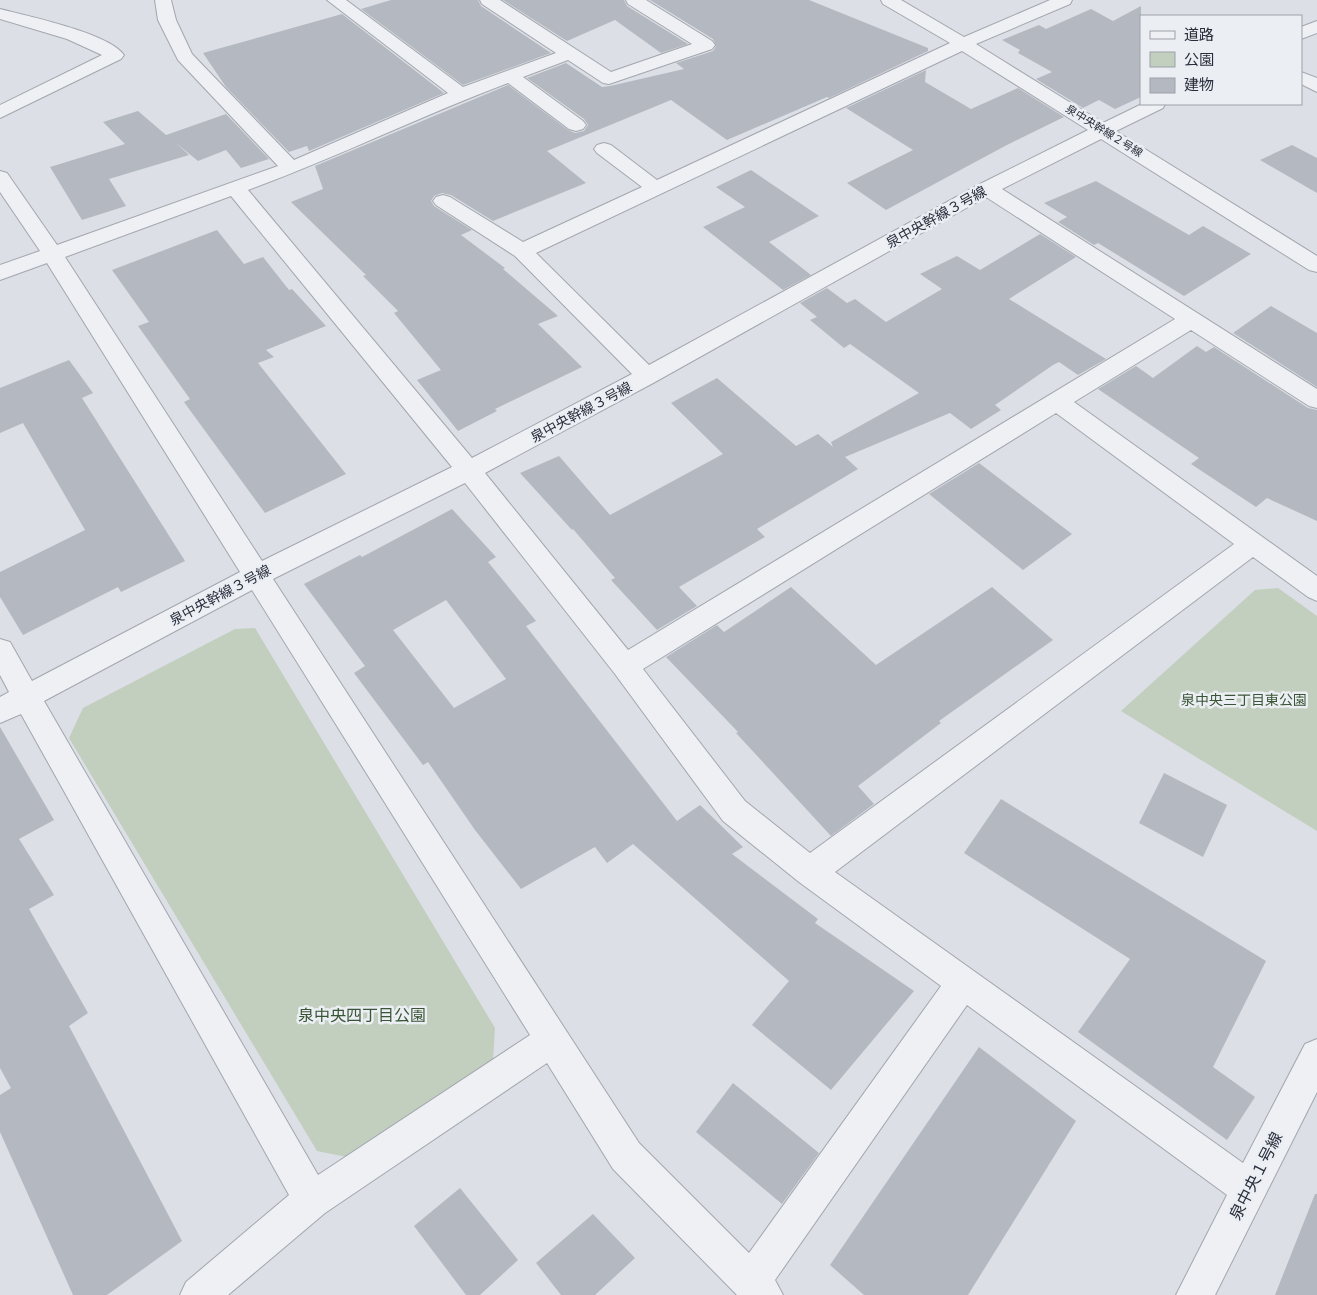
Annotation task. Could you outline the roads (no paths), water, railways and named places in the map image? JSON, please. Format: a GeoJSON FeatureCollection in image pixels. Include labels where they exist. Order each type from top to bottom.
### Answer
{"type":"FeatureCollection","features":[{"type":"Feature","properties":{"kind":"street"},"geometry":{"type":"LineString","coordinates":[[164,0],[167,20],[184,56],[291,168]]}},
{"type":"Feature","properties":{"kind":"street"},"geometry":{"type":"LineString","coordinates":[[335,0],[461,94]]}},
{"type":"Feature","properties":{"kind":"street"},"geometry":{"type":"LineString","coordinates":[[488,0],[609,79],[706,45],[634,0]]}},
{"type":"Feature","properties":{"kind":"street","name":"泉中央幹線２号線"},"geometry":{"type":"LineString","coordinates":[[888,0],[964,44],[1317,265]]}},
{"type":"Feature","properties":{"kind":"street"},"geometry":{"type":"LineString","coordinates":[[522,251],[964,44],[1064,0]]}},
{"type":"Feature","properties":{"kind":"street"},"geometry":{"type":"LineString","coordinates":[[0,14],[49,27],[102,47],[115,55],[0,112]]}},
{"type":"Feature","properties":{"kind":"street"},"geometry":{"type":"LineString","coordinates":[[1302,34],[1317,26]]}},
{"type":"Feature","properties":{"kind":"street"},"geometry":{"type":"LineString","coordinates":[[0,273],[291,168],[461,94],[569,54]]}},
{"type":"Feature","properties":{"kind":"street"},"geometry":{"type":"LineString","coordinates":[[510,76],[576,126]]}},
{"type":"Feature","properties":{"kind":"street"},"geometry":{"type":"LineString","coordinates":[[1302,78],[1317,86]]}},
{"type":"Feature","properties":{"kind":"street","name":"泉中央幹線３号線"},"geometry":{"type":"LineString","coordinates":[[0,711],[256,576],[469,470],[647,376],[987,188],[1154,105]]}},
{"type":"Feature","properties":{"kind":"street"},"geometry":{"type":"LineString","coordinates":[[604,149],[656,188]]}},
{"type":"Feature","properties":{"kind":"street"},"geometry":{"type":"LineString","coordinates":[[0,177],[52,254],[626,1156],[757,1289],[963,982]]}},
{"type":"Feature","properties":{"kind":"street"},"geometry":{"type":"LineString","coordinates":[[987,188],[1317,400]]}},
{"type":"Feature","properties":{"kind":"street"},"geometry":{"type":"LineString","coordinates":[[236,189],[469,470],[625,666],[734,811],[810,872],[1249,1189]]}},
{"type":"Feature","properties":{"kind":"street"},"geometry":{"type":"LineString","coordinates":[[443,200],[522,251],[647,376]]}},
{"type":"Feature","properties":{"kind":"street"},"geometry":{"type":"LineString","coordinates":[[625,666],[1192,319]]}},
{"type":"Feature","properties":{"kind":"street"},"geometry":{"type":"LineString","coordinates":[[1056,402],[1317,590]]}},
{"type":"Feature","properties":{"kind":"street"},"geometry":{"type":"LineString","coordinates":[[810,872],[1252,544]]}},
{"type":"Feature","properties":{"kind":"street"},"geometry":{"type":"LineString","coordinates":[[0,650],[28,696],[312,1200]]}},
{"type":"Feature","properties":{"kind":"street"},"geometry":{"type":"LineString","coordinates":[[199,1295],[312,1200],[552,1040]]}},
{"type":"Feature","properties":{"kind":"street","name":"泉中央１号線"},"geometry":{"type":"LineString","coordinates":[[1195,1295],[1317,1056]]}},
{"type":"Feature","properties":{"kind":"park label","name":"泉中央三丁目東公園"},"geometry":{"type":"Point","coordinates":[1244,700]}},
{"type":"Feature","properties":{"kind":"park label","name":"泉中央四丁目公園"},"geometry":{"type":"Point","coordinates":[362,1015]}}]}
